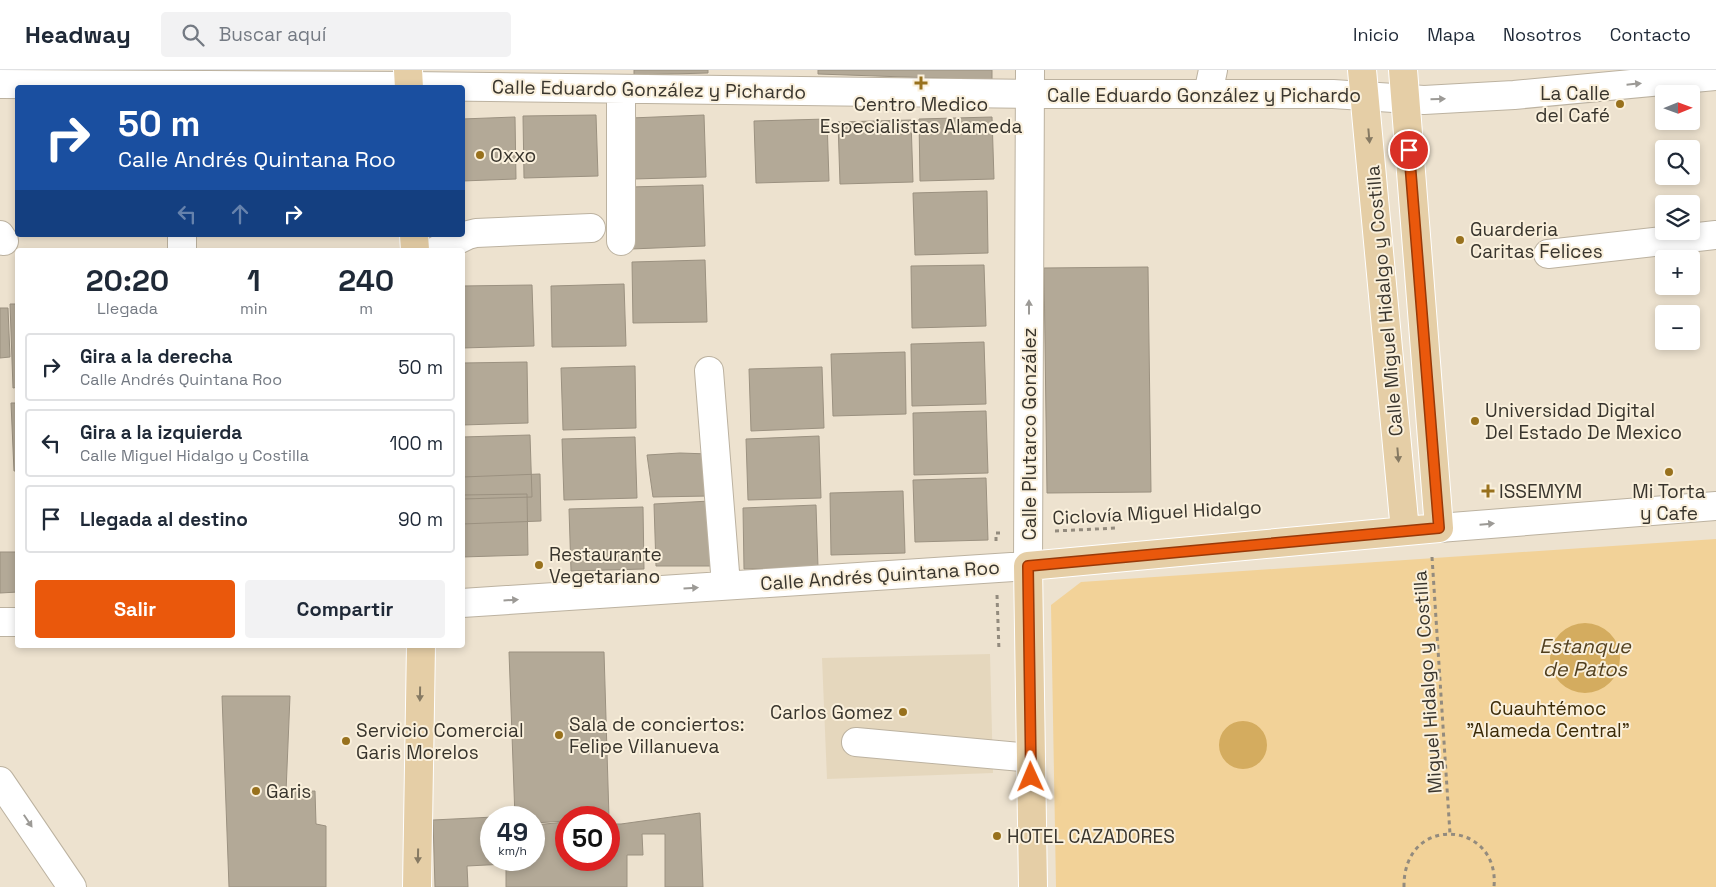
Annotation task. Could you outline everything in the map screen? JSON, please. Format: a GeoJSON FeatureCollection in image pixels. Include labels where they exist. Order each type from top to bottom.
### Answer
{"type":"FeatureCollection","features":[{"type":"Feature","properties":{"kind":"main road","name":"Calle Miguel Hidalgo y Costilla"},"geometry":{"type":"LineString","coordinates":[[1403,70],[1412,201],[1425,529]]}},
{"type":"Feature","properties":{"kind":"main road","name":"Calle Miguel Hidalgo y Costilla"},"geometry":{"type":"LineString","coordinates":[[1364,82],[1425,529]]}},
{"type":"Feature","properties":{"kind":"main road","name":"Calle Andrés Quintana Roo"},"geometry":{"type":"LineString","coordinates":[[1028,566],[1425,529]]}},
{"type":"Feature","properties":{"kind":"main road","name":"Calle Plutarco González"},"geometry":{"type":"LineString","coordinates":[[1028,566],[1033,887]]}},
{"type":"Feature","properties":{"kind":"main road"},"geometry":{"type":"LineString","coordinates":[[417,887],[421,648]]}},
{"type":"Feature","properties":{"kind":"street","name":"Calle Eduardo González y Pichardo"},"geometry":{"type":"LineString","coordinates":[[256,85],[409,81],[621,89],[1030,82],[1364,82],[1406,99],[1432,100],[1514,95],[1716,76]]}},
{"type":"Feature","properties":{"kind":"street","name":"Calle Eduardo González y Pichardo"},"geometry":{"type":"LineString","coordinates":[[9,80],[131,85]]}},
{"type":"Feature","properties":{"kind":"street","name":"Calle Plutarco González"},"geometry":{"type":"LineString","coordinates":[[1028,566],[1030,82]]}},
{"type":"Feature","properties":{"kind":"street"},"geometry":{"type":"LineString","coordinates":[[621,89],[621,242]]}},
{"type":"Feature","properties":{"kind":"street"},"geometry":{"type":"LineString","coordinates":[[465,236],[476,233],[591,228]]}},
{"type":"Feature","properties":{"kind":"street"},"geometry":{"type":"LineString","coordinates":[[1548,254],[1716,235]]}},
{"type":"Feature","properties":{"kind":"street"},"geometry":{"type":"LineString","coordinates":[[441,248],[464,237]]}},
{"type":"Feature","properties":{"kind":"street"},"geometry":{"type":"LineString","coordinates":[[709,372],[726,585]]}},
{"type":"Feature","properties":{"kind":"street","name":"Calle Andrés Quintana Roo"},"geometry":{"type":"LineString","coordinates":[[1425,529],[1716,506]]}},
{"type":"Feature","properties":{"kind":"street","name":"Calle Andrés Quintana Roo"},"geometry":{"type":"LineString","coordinates":[[465,603],[1028,566]]}},
{"type":"Feature","properties":{"kind":"street"},"geometry":{"type":"LineString","coordinates":[[0,622],[15,622]]}},
{"type":"Feature","properties":{"kind":"street"},"geometry":{"type":"LineString","coordinates":[[856,742],[1031,758]]}},
{"type":"Feature","properties":{"kind":"street"},"geometry":{"type":"LineString","coordinates":[[0,781],[72,887]]}},
{"type":"Feature","properties":{"kind":"path","name":"Ciclovía Miguel Hidalgo"},"geometry":{"type":"LineString","coordinates":[[999,657],[996,533],[1117,528]]}},
{"type":"Feature","properties":{"kind":"path","name":"Miguel Hidalgo y Costilla"},"geometry":{"type":"LineString","coordinates":[[1425,529],[1450,834]]}},
{"type":"Feature","properties":{"kind":"path"},"geometry":{"type":"LineString","coordinates":[[1404,887],[1404,875],[1412,852],[1429,839],[1439,835],[1450,834],[1463,836],[1476,842],[1486,852],[1493,864],[1494,887]]}},
{"type":"Feature","properties":{"kind":"shaded area"},"geometry":{"type":"Polygon","coordinates":[[[990,654],[993,773],[827,779],[822,658],[990,654]]]}},
{"type":"Feature","properties":{"kind":"green space","name":"Cuauhtémoc \"Alameda Central\""},"geometry":{"type":"Polygon","coordinates":[[[1716,539],[1716,887],[1056,887],[1051,605],[1081,582],[1716,539]]]}},
{"type":"Feature","properties":{"kind":"water","name":"Estanque de Patos"},"geometry":{"type":"Polygon","coordinates":[[[1578,623],[1592,623],[1605,629],[1614,638],[1620,651],[1618,671],[1610,683],[1592,693],[1578,693],[1565,687],[1556,678],[1550,665],[1550,651],[1556,638],[1565,629],[1578,623]]]}},
{"type":"Feature","properties":{"kind":"water"},"geometry":{"type":"Polygon","coordinates":[[[1243,721],[1252,723],[1260,728],[1265,736],[1267,745],[1265,754],[1260,762],[1252,767],[1243,769],[1234,767],[1226,762],[1221,754],[1219,745],[1221,736],[1226,728],[1234,723],[1243,721]]]}},
{"type":"Feature","properties":{"kind":"building"},"geometry":{"type":"Polygon","coordinates":[[[634,70],[708,70],[708,73],[634,75],[634,70]]]}},
{"type":"Feature","properties":{"kind":"building"},"geometry":{"type":"Polygon","coordinates":[[[818,70],[992,70],[992,80],[818,74],[818,70]]]}},
{"type":"Feature","properties":{"kind":"building"},"geometry":{"type":"Polygon","coordinates":[[[596,115],[598,176],[524,178],[523,116],[596,115]]]}},
{"type":"Feature","properties":{"kind":"building"},"geometry":{"type":"Polygon","coordinates":[[[704,115],[706,177],[633,179],[631,118],[704,115]]]}},
{"type":"Feature","properties":{"kind":"building"},"geometry":{"type":"Polygon","coordinates":[[[515,117],[516,179],[465,181],[465,119],[515,117]]]}},
{"type":"Feature","properties":{"kind":"building"},"geometry":{"type":"Polygon","coordinates":[[[992,117],[994,179],[920,181],[919,119],[992,117]]]}},
{"type":"Feature","properties":{"kind":"building"},"geometry":{"type":"Polygon","coordinates":[[[827,119],[829,181],[756,183],[754,121],[827,119]]]}},
{"type":"Feature","properties":{"kind":"building"},"geometry":{"type":"Polygon","coordinates":[[[911,120],[913,182],[840,184],[838,122],[911,120]]]}},
{"type":"Feature","properties":{"kind":"building"},"geometry":{"type":"Polygon","coordinates":[[[703,185],[705,246],[631,249],[630,187],[703,185]]]}},
{"type":"Feature","properties":{"kind":"building"},"geometry":{"type":"Polygon","coordinates":[[[987,191],[988,253],[915,255],[913,193],[987,191]]]}},
{"type":"Feature","properties":{"kind":"building"},"geometry":{"type":"Polygon","coordinates":[[[705,260],[707,322],[633,323],[632,262],[705,260]]]}},
{"type":"Feature","properties":{"kind":"building"},"geometry":{"type":"Polygon","coordinates":[[[984,265],[986,326],[912,328],[911,266],[984,265]]]}},
{"type":"Feature","properties":{"kind":"building"},"geometry":{"type":"Polygon","coordinates":[[[1148,267],[1151,492],[1047,493],[1044,268],[1148,267]]]}},
{"type":"Feature","properties":{"kind":"building"},"geometry":{"type":"Polygon","coordinates":[[[624,284],[626,346],[552,347],[551,286],[624,284]]]}},
{"type":"Feature","properties":{"kind":"building"},"geometry":{"type":"Polygon","coordinates":[[[532,285],[534,346],[465,348],[465,286],[532,285]]]}},
{"type":"Feature","properties":{"kind":"building"},"geometry":{"type":"Polygon","coordinates":[[[10,304],[15,304],[15,388],[13,388],[10,304]]]}},
{"type":"Feature","properties":{"kind":"building"},"geometry":{"type":"Polygon","coordinates":[[[0,308],[8,308],[10,357],[0,358],[0,308]]]}},
{"type":"Feature","properties":{"kind":"building"},"geometry":{"type":"Polygon","coordinates":[[[984,342],[986,404],[912,406],[911,344],[984,342]]]}},
{"type":"Feature","properties":{"kind":"building"},"geometry":{"type":"Polygon","coordinates":[[[905,352],[906,414],[833,416],[831,354],[905,352]]]}},
{"type":"Feature","properties":{"kind":"building"},"geometry":{"type":"Polygon","coordinates":[[[527,362],[528,423],[465,425],[465,363],[527,362]]]}},
{"type":"Feature","properties":{"kind":"building"},"geometry":{"type":"Polygon","coordinates":[[[635,366],[636,428],[563,430],[561,368],[635,366]]]}},
{"type":"Feature","properties":{"kind":"building"},"geometry":{"type":"Polygon","coordinates":[[[822,367],[824,428],[751,431],[749,369],[822,367]]]}},
{"type":"Feature","properties":{"kind":"building"},"geometry":{"type":"Polygon","coordinates":[[[11,403],[15,403],[14,471],[11,403]]]}},
{"type":"Feature","properties":{"kind":"building"},"geometry":{"type":"Polygon","coordinates":[[[986,411],[988,473],[914,475],[913,413],[986,411]]]}},
{"type":"Feature","properties":{"kind":"building"},"geometry":{"type":"Polygon","coordinates":[[[530,435],[532,497],[465,499],[465,437],[530,435]]]}},
{"type":"Feature","properties":{"kind":"building"},"geometry":{"type":"Polygon","coordinates":[[[819,436],[821,498],[748,500],[746,439],[819,436]]]}},
{"type":"Feature","properties":{"kind":"building"},"geometry":{"type":"Polygon","coordinates":[[[635,437],[637,498],[564,500],[562,439],[635,437]]]}},
{"type":"Feature","properties":{"kind":"building"},"geometry":{"type":"Polygon","coordinates":[[[709,454],[709,496],[653,497],[647,455],[709,454]]]}},
{"type":"Feature","properties":{"kind":"building"},"geometry":{"type":"Polygon","coordinates":[[[540,474],[541,521],[465,524],[465,477],[540,474]]]}},
{"type":"Feature","properties":{"kind":"building"},"geometry":{"type":"Polygon","coordinates":[[[986,478],[988,540],[915,542],[913,480],[986,478]]]}},
{"type":"Feature","properties":{"kind":"building"},"geometry":{"type":"Polygon","coordinates":[[[903,491],[905,553],[831,555],[830,493],[903,491]]]}},
{"type":"Feature","properties":{"kind":"building"},"geometry":{"type":"Polygon","coordinates":[[[527,494],[528,555],[465,557],[465,495],[527,494]]]}},
{"type":"Feature","properties":{"kind":"building"},"geometry":{"type":"Polygon","coordinates":[[[710,501],[715,566],[656,566],[654,504],[710,501]]]}},
{"type":"Feature","properties":{"kind":"building"},"geometry":{"type":"Polygon","coordinates":[[[816,505],[818,567],[744,569],[743,508],[816,505]]]}},
{"type":"Feature","properties":{"kind":"building"},"geometry":{"type":"Polygon","coordinates":[[[643,507],[644,569],[571,571],[569,509],[643,507]]]}},
{"type":"Feature","properties":{"kind":"building"},"geometry":{"type":"Polygon","coordinates":[[[0,552],[15,552],[15,592],[0,593],[0,552]]]}},
{"type":"Feature","properties":{"kind":"building","name":"Sala de conciertos: Felipe Villanueva"},"geometry":{"type":"Polygon","coordinates":[[[509,652],[604,652],[609,806],[555,806],[555,822],[545,822],[545,806],[515,806],[509,652]]]}},
{"type":"Feature","properties":{"kind":"building","name":"Garis"},"geometry":{"type":"Polygon","coordinates":[[[222,696],[290,696],[286,792],[315,791],[316,824],[326,826],[326,887],[229,887],[222,696]]]}},
{"type":"Feature","properties":{"kind":"building"},"geometry":{"type":"Polygon","coordinates":[[[700,813],[703,887],[665,887],[665,834],[642,834],[643,855],[627,855],[627,887],[506,887],[506,871],[545,871],[545,824],[555,823],[555,871],[620,871],[621,824],[700,813]]]}},
{"type":"Feature","properties":{"kind":"building"},"geometry":{"type":"Polygon","coordinates":[[[480,818],[480,865],[467,866],[468,887],[435,887],[433,820],[480,818]]]}},
{"type":"Feature","properties":{"kind":"place","name":"Centro Medico Especialistas Alameda"},"geometry":{"type":"Point","coordinates":[921,83]}},
{"type":"Feature","properties":{"kind":"place","name":"La Calle del Café"},"geometry":{"type":"Point","coordinates":[1620,104]}},
{"type":"Feature","properties":{"kind":"place","name":"Oxxo"},"geometry":{"type":"Point","coordinates":[480,155]}},
{"type":"Feature","properties":{"kind":"place","name":"Guarderia Caritas Felices"},"geometry":{"type":"Point","coordinates":[1460,240]}},
{"type":"Feature","properties":{"kind":"place","name":"Universidad Digital Del Estado De Mexico"},"geometry":{"type":"Point","coordinates":[1475,421]}},
{"type":"Feature","properties":{"kind":"place","name":"Mi Torta y Cafe"},"geometry":{"type":"Point","coordinates":[1669,472]}},
{"type":"Feature","properties":{"kind":"place","name":"ISSEMYM"},"geometry":{"type":"Point","coordinates":[1488,491]}},
{"type":"Feature","properties":{"kind":"place","name":"Restaurante Vegetariano"},"geometry":{"type":"Point","coordinates":[539,565]}},
{"type":"Feature","properties":{"kind":"place","name":"Carlos Gomez"},"geometry":{"type":"Point","coordinates":[903,712]}},
{"type":"Feature","properties":{"kind":"place","name":"Sala de conciertos: Felipe Villanueva"},"geometry":{"type":"Point","coordinates":[559,735]}},
{"type":"Feature","properties":{"kind":"place","name":"Servicio Comercial Garis Morelos"},"geometry":{"type":"Point","coordinates":[346,741]}},
{"type":"Feature","properties":{"kind":"place","name":"Garis"},"geometry":{"type":"Point","coordinates":[256,791]}},
{"type":"Feature","properties":{"kind":"place","name":"HOTEL CAZADORES"},"geometry":{"type":"Point","coordinates":[997,836]}},
{"type":"Feature","properties":{"kind":"route"},"geometry":{"type":"LineString","coordinates":[[1031,777],[1028,566],[1439,528],[1409,150]]}}]}
